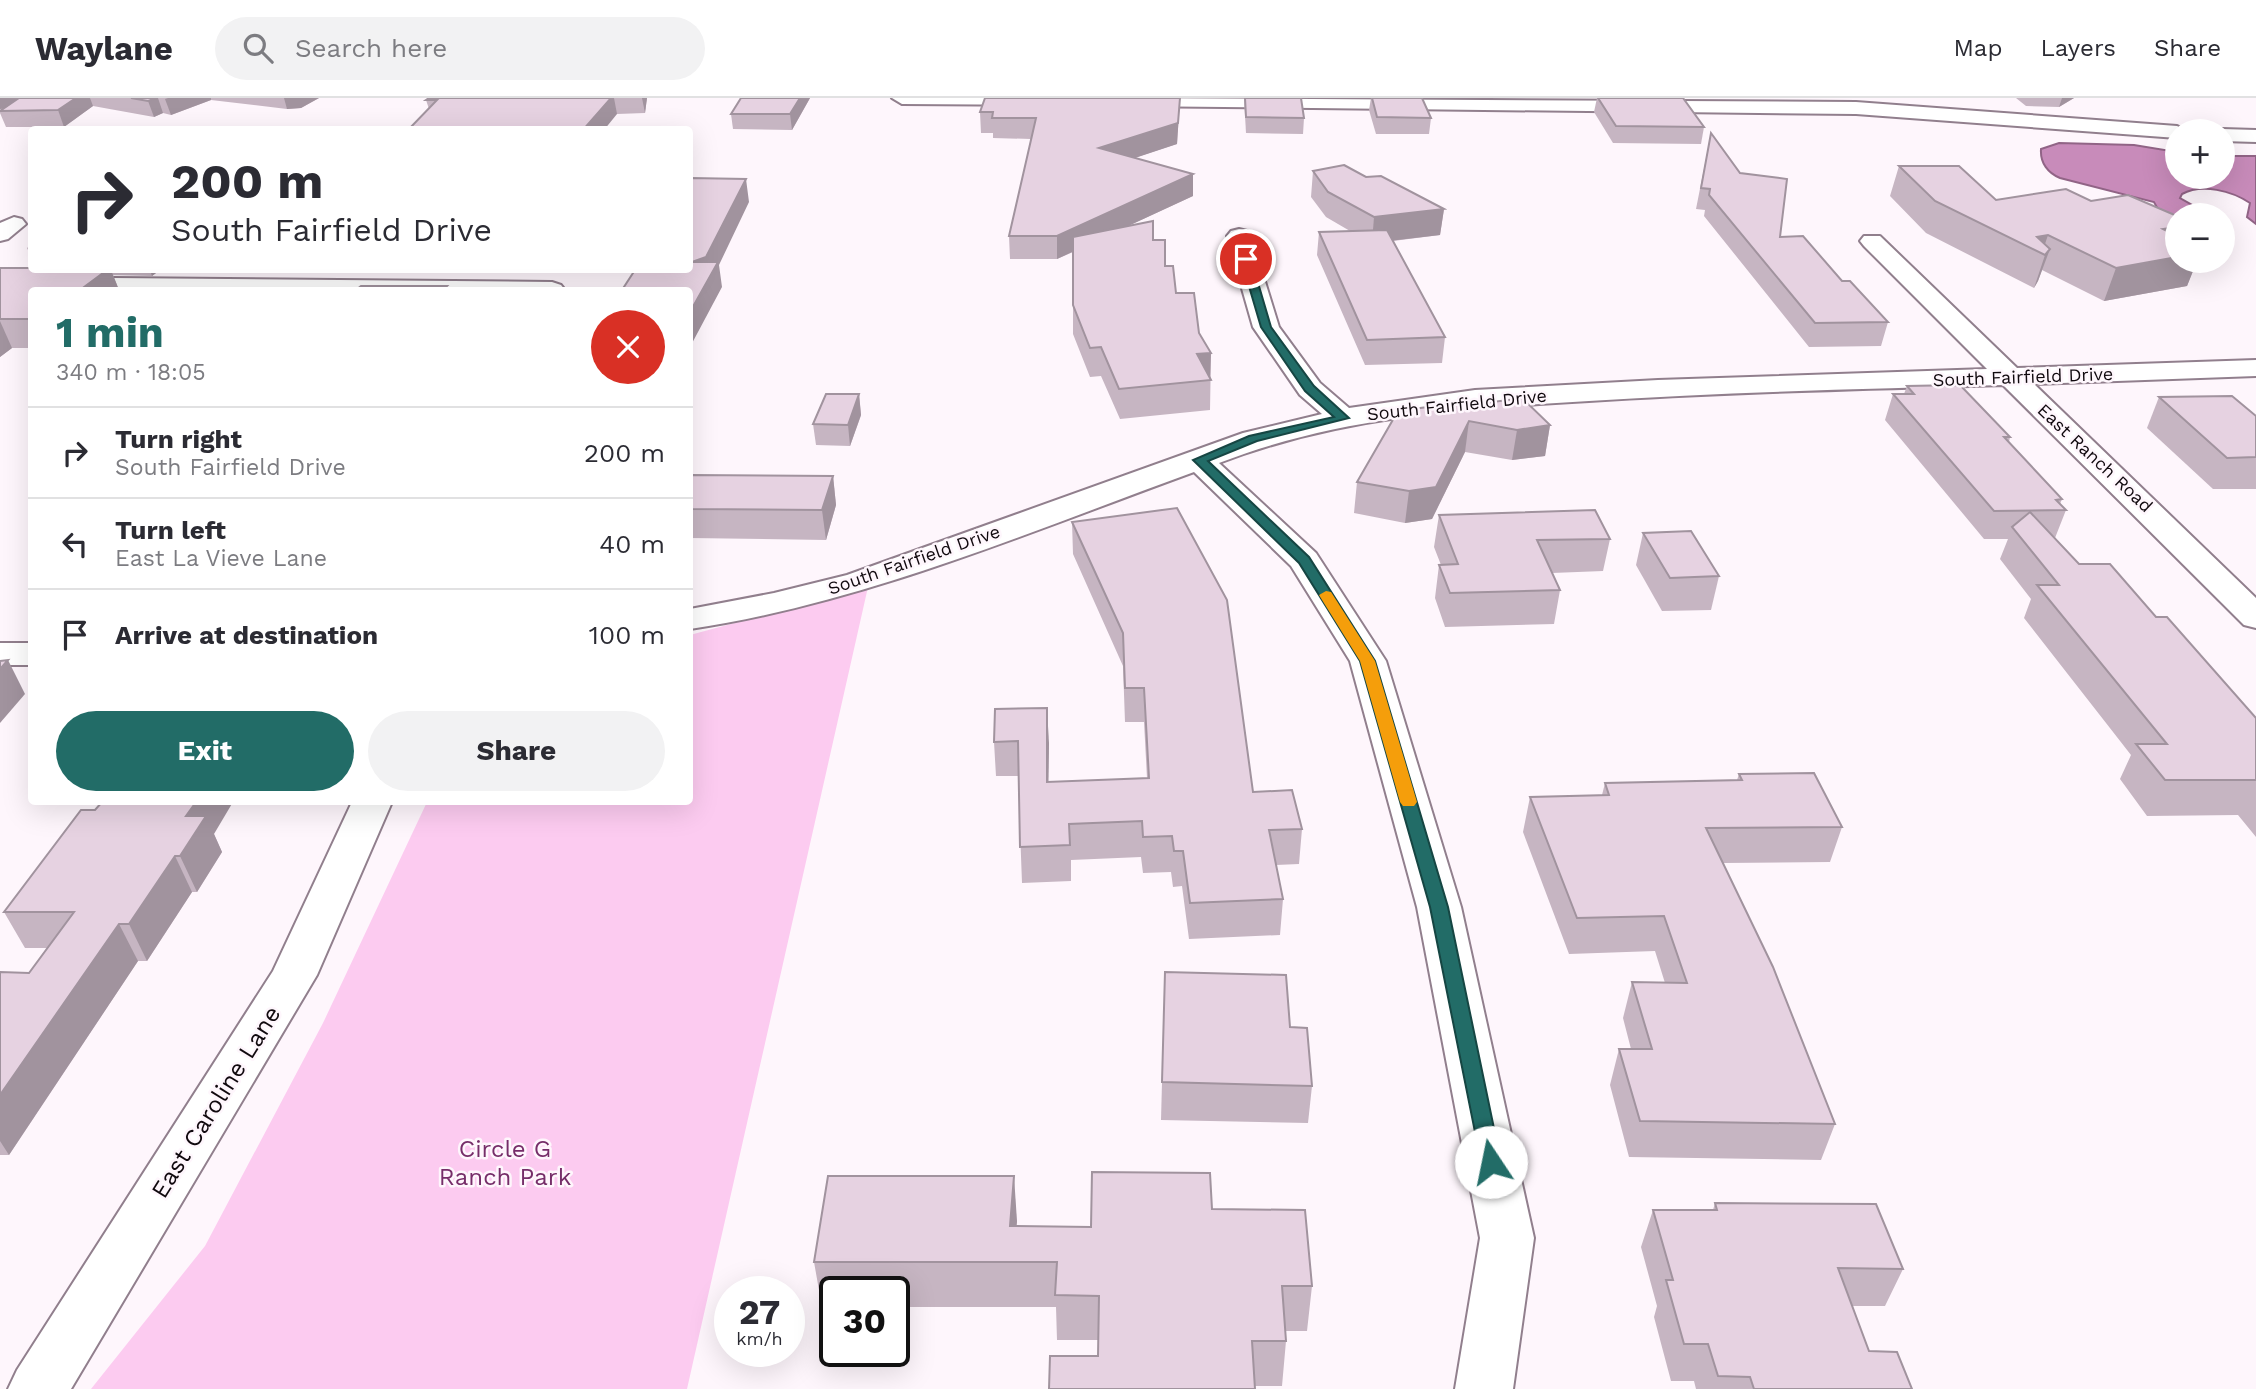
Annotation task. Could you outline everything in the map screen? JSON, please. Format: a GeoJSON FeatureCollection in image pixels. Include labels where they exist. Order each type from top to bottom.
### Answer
{"type":"FeatureCollection","features":[{"type":"Feature","properties":{"kind":"street"},"geometry":{"type":"LineString","coordinates":[[902,98],[1064,99]]}},
{"type":"Feature","properties":{"kind":"street"},"geometry":{"type":"LineString","coordinates":[[1106,99],[1717,101],[1964,106],[2165,131]]}},
{"type":"Feature","properties":{"kind":"street"},"geometry":{"type":"LineString","coordinates":[[2235,135],[2256,136]]}},
{"type":"Feature","properties":{"kind":"street"},"geometry":{"type":"LineString","coordinates":[[1239,236],[1266,327],[1310,389],[1343,418]]}},
{"type":"Feature","properties":{"kind":"street","name":"East Ranch Road"},"geometry":{"type":"LineString","coordinates":[[1872,241],[2009,378],[2159,518],[2256,618]]}},
{"type":"Feature","properties":{"kind":"street"},"geometry":{"type":"LineString","coordinates":[[554,287],[566,273]]}},
{"type":"Feature","properties":{"kind":"street"},"geometry":{"type":"LineString","coordinates":[[0,285],[221,287]]}},
{"type":"Feature","properties":{"kind":"street","name":"South Fairfield Drive"},"geometry":{"type":"LineString","coordinates":[[693,618],[774,603],[859,582],[1253,439],[1343,418],[1475,399],[1619,390],[2256,368]]}},
{"type":"Feature","properties":{"kind":"street"},"geometry":{"type":"LineString","coordinates":[[1199,460],[1304,560],[1368,661],[1439,907],[1507,1238],[1484,1389]]}},
{"type":"Feature","properties":{"kind":"street"},"geometry":{"type":"LineString","coordinates":[[0,654],[28,654]]}},
{"type":"Feature","properties":{"kind":"street","name":"East Caroline Lane"},"geometry":{"type":"LineString","coordinates":[[37,1389],[294,975],[371,805]]}},
{"type":"Feature","properties":{"kind":"green space","name":"Circle G Ranch Park"},"geometry":{"type":"Polygon","coordinates":[[[868,587],[687,1389],[91,1389],[205,1246],[323,1023],[426,805],[693,805],[693,634],[868,587]]]}},
{"type":"Feature","properties":{"kind":"shaded area"},"geometry":{"type":"Polygon","coordinates":[[[2059,143],[2134,145],[2165,150],[2165,189],[2199,189],[2182,194],[2180,198],[2189,203],[2165,203],[2165,214],[2159,211],[2154,202],[2060,178],[2046,167],[2041,149],[2059,143]]]}},
{"type":"Feature","properties":{"kind":"shaded area"},"geometry":{"type":"Polygon","coordinates":[[[2235,156],[2256,156],[2256,224],[2247,217],[2250,203],[2208,189],[2235,189],[2235,156]]]}},
{"type":"Feature","properties":{"kind":"building"},"geometry":{"type":"Polygon","coordinates":[[[19,98],[76,98],[58,110],[0,111],[19,98]]]}},
{"type":"Feature","properties":{"kind":"building"},"geometry":{"type":"Polygon","coordinates":[[[131,98],[156,98],[148,101],[131,98]]]}},
{"type":"Feature","properties":{"kind":"building"},"geometry":{"type":"Polygon","coordinates":[[[611,98],[586,126],[412,126],[437,100],[426,100],[611,98]]]}},
{"type":"Feature","properties":{"kind":"building"},"geometry":{"type":"Polygon","coordinates":[[[741,98],[800,98],[790,114],[731,114],[741,98]]]}},
{"type":"Feature","properties":{"kind":"building"},"geometry":{"type":"Polygon","coordinates":[[[985,98],[1180,98],[1178,123],[1099,148],[1193,174],[1057,236],[1009,236],[1036,118],[992,118],[993,112],[980,112],[985,98]]]}},
{"type":"Feature","properties":{"kind":"building"},"geometry":{"type":"Polygon","coordinates":[[[1245,98],[1301,98],[1304,118],[1246,117],[1245,98]]]}},
{"type":"Feature","properties":{"kind":"building"},"geometry":{"type":"Polygon","coordinates":[[[1372,98],[1422,98],[1431,118],[1377,117],[1372,98]]]}},
{"type":"Feature","properties":{"kind":"building"},"geometry":{"type":"Polygon","coordinates":[[[1598,98],[1683,98],[1704,127],[1616,126],[1598,98]]]}},
{"type":"Feature","properties":{"kind":"building"},"geometry":{"type":"Polygon","coordinates":[[[1711,133],[1740,173],[1787,179],[1780,237],[1803,236],[1842,281],[1850,281],[1888,322],[1815,323],[1709,195],[1710,189],[1701,188],[1711,133]]]}},
{"type":"Feature","properties":{"kind":"building"},"geometry":{"type":"Polygon","coordinates":[[[1344,165],[1366,177],[1381,176],[1444,209],[1374,217],[1328,192],[1313,171],[1344,165]]]}},
{"type":"Feature","properties":{"kind":"building"},"geometry":{"type":"Polygon","coordinates":[[[1899,166],[1959,166],[1996,200],[2066,189],[2091,201],[2128,195],[2165,211],[2165,259],[2116,268],[2048,235],[2037,237],[2050,249],[2045,255],[1935,201],[1899,166]]]}},
{"type":"Feature","properties":{"kind":"building"},"geometry":{"type":"Polygon","coordinates":[[[693,178],[746,179],[706,257],[693,262],[693,178]]]}},
{"type":"Feature","properties":{"kind":"building"},"geometry":{"type":"Polygon","coordinates":[[[1153,221],[1153,240],[1165,240],[1165,266],[1173,266],[1176,293],[1194,293],[1199,333],[1211,353],[1197,354],[1211,380],[1119,389],[1101,347],[1090,348],[1073,305],[1073,237],[1153,221]]]}},
{"type":"Feature","properties":{"kind":"building"},"geometry":{"type":"Polygon","coordinates":[[[1387,230],[1445,337],[1367,340],[1319,232],[1387,230]]]}},
{"type":"Feature","properties":{"kind":"building"},"geometry":{"type":"Polygon","coordinates":[[[693,262],[718,262],[693,307],[693,287],[624,287],[633,273],[693,273],[693,262]]]}},
{"type":"Feature","properties":{"kind":"building"},"geometry":{"type":"Polygon","coordinates":[[[0,268],[28,268],[28,273],[103,273],[84,287],[28,287],[28,319],[0,319],[0,268]]]}},
{"type":"Feature","properties":{"kind":"building"},"geometry":{"type":"Polygon","coordinates":[[[361,286],[447,286],[446,287],[361,286]]]}},
{"type":"Feature","properties":{"kind":"building"},"geometry":{"type":"Polygon","coordinates":[[[1960,385],[2010,437],[2004,437],[2062,499],[2056,500],[2066,510],[1994,511],[1893,394],[1914,394],[1907,386],[1960,385]]]}},
{"type":"Feature","properties":{"kind":"building"},"geometry":{"type":"Polygon","coordinates":[[[826,394],[859,394],[848,425],[813,424],[826,394]]]}},
{"type":"Feature","properties":{"kind":"building"},"geometry":{"type":"Polygon","coordinates":[[[2232,396],[2256,416],[2256,457],[2227,458],[2159,397],[2232,396]]]}},
{"type":"Feature","properties":{"kind":"building"},"geometry":{"type":"Polygon","coordinates":[[[1522,398],[1550,425],[1517,430],[1469,421],[1436,487],[1409,491],[1357,482],[1398,411],[1480,400],[1478,404],[1522,398]]]}},
{"type":"Feature","properties":{"kind":"building"},"geometry":{"type":"Polygon","coordinates":[[[693,475],[833,476],[822,510],[693,509],[693,475]]]}},
{"type":"Feature","properties":{"kind":"building"},"geometry":{"type":"Polygon","coordinates":[[[1177,508],[1227,600],[1253,792],[1292,790],[1302,829],[1269,830],[1283,899],[1190,903],[1183,851],[1174,851],[1172,836],[1143,837],[1142,821],[1069,824],[1070,845],[1020,847],[1018,741],[994,742],[995,709],[1047,708],[1047,782],[1149,778],[1144,688],[1125,688],[1123,633],[1072,522],[1177,508]]]}},
{"type":"Feature","properties":{"kind":"building"},"geometry":{"type":"Polygon","coordinates":[[[1595,510],[1610,539],[1537,540],[1560,590],[1450,593],[1439,565],[1458,564],[1439,515],[1595,510]]]}},
{"type":"Feature","properties":{"kind":"building"},"geometry":{"type":"Polygon","coordinates":[[[2030,512],[2079,564],[2110,564],[2156,617],[2167,617],[2256,718],[2256,780],[2165,780],[2136,744],[2167,744],[2037,585],[2059,585],[2012,527],[2030,512]]]}},
{"type":"Feature","properties":{"kind":"building"},"geometry":{"type":"Polygon","coordinates":[[[1691,531],[1719,576],[1670,578],[1643,533],[1691,531]]]}},
{"type":"Feature","properties":{"kind":"building"},"geometry":{"type":"Polygon","coordinates":[[[8,660],[0,669],[0,661],[8,660]]]}},
{"type":"Feature","properties":{"kind":"building"},"geometry":{"type":"Polygon","coordinates":[[[1814,773],[1842,827],[1706,828],[1773,967],[1835,1124],[1640,1121],[1619,1049],[1652,1049],[1632,982],[1687,983],[1664,916],[1577,918],[1530,797],[1609,795],[1605,783],[1742,780],[1739,774],[1814,773]]]}},
{"type":"Feature","properties":{"kind":"building"},"geometry":{"type":"Polygon","coordinates":[[[99,805],[194,805],[186,816],[206,816],[129,924],[119,924],[0,1095],[0,972],[29,973],[74,912],[4,912],[81,810],[95,810],[99,805]]]}},
{"type":"Feature","properties":{"kind":"building"},"geometry":{"type":"Polygon","coordinates":[[[1165,972],[1286,975],[1290,1027],[1307,1028],[1312,1086],[1162,1082],[1165,972]]]}},
{"type":"Feature","properties":{"kind":"building"},"geometry":{"type":"Polygon","coordinates":[[[1092,1172],[1210,1173],[1212,1209],[1305,1210],[1312,1286],[1282,1286],[1286,1341],[1252,1341],[1255,1389],[1049,1389],[1050,1356],[1098,1356],[1099,1296],[1055,1295],[1057,1262],[814,1262],[828,1176],[1014,1176],[1010,1226],[1091,1227],[1092,1172]]]}},
{"type":"Feature","properties":{"kind":"building"},"geometry":{"type":"Polygon","coordinates":[[[1715,1203],[1876,1204],[1903,1269],[1838,1268],[1869,1351],[1897,1352],[1912,1389],[1754,1389],[1750,1377],[1718,1376],[1708,1344],[1684,1344],[1666,1280],[1673,1280],[1653,1210],[1717,1210],[1715,1203]]]}},
{"type":"Feature","properties":{"kind":"slow traffic"},"geometry":{"type":"LineString","coordinates":[[1326,595],[1368,661],[1409,802]]}},
{"type":"Feature","properties":{"kind":"route"},"geometry":{"type":"LineString","coordinates":[[1246,259],[1266,327],[1310,389],[1343,418],[1253,439],[1199,460],[1304,560],[1368,661],[1439,907],[1491,1162]]}}]}
